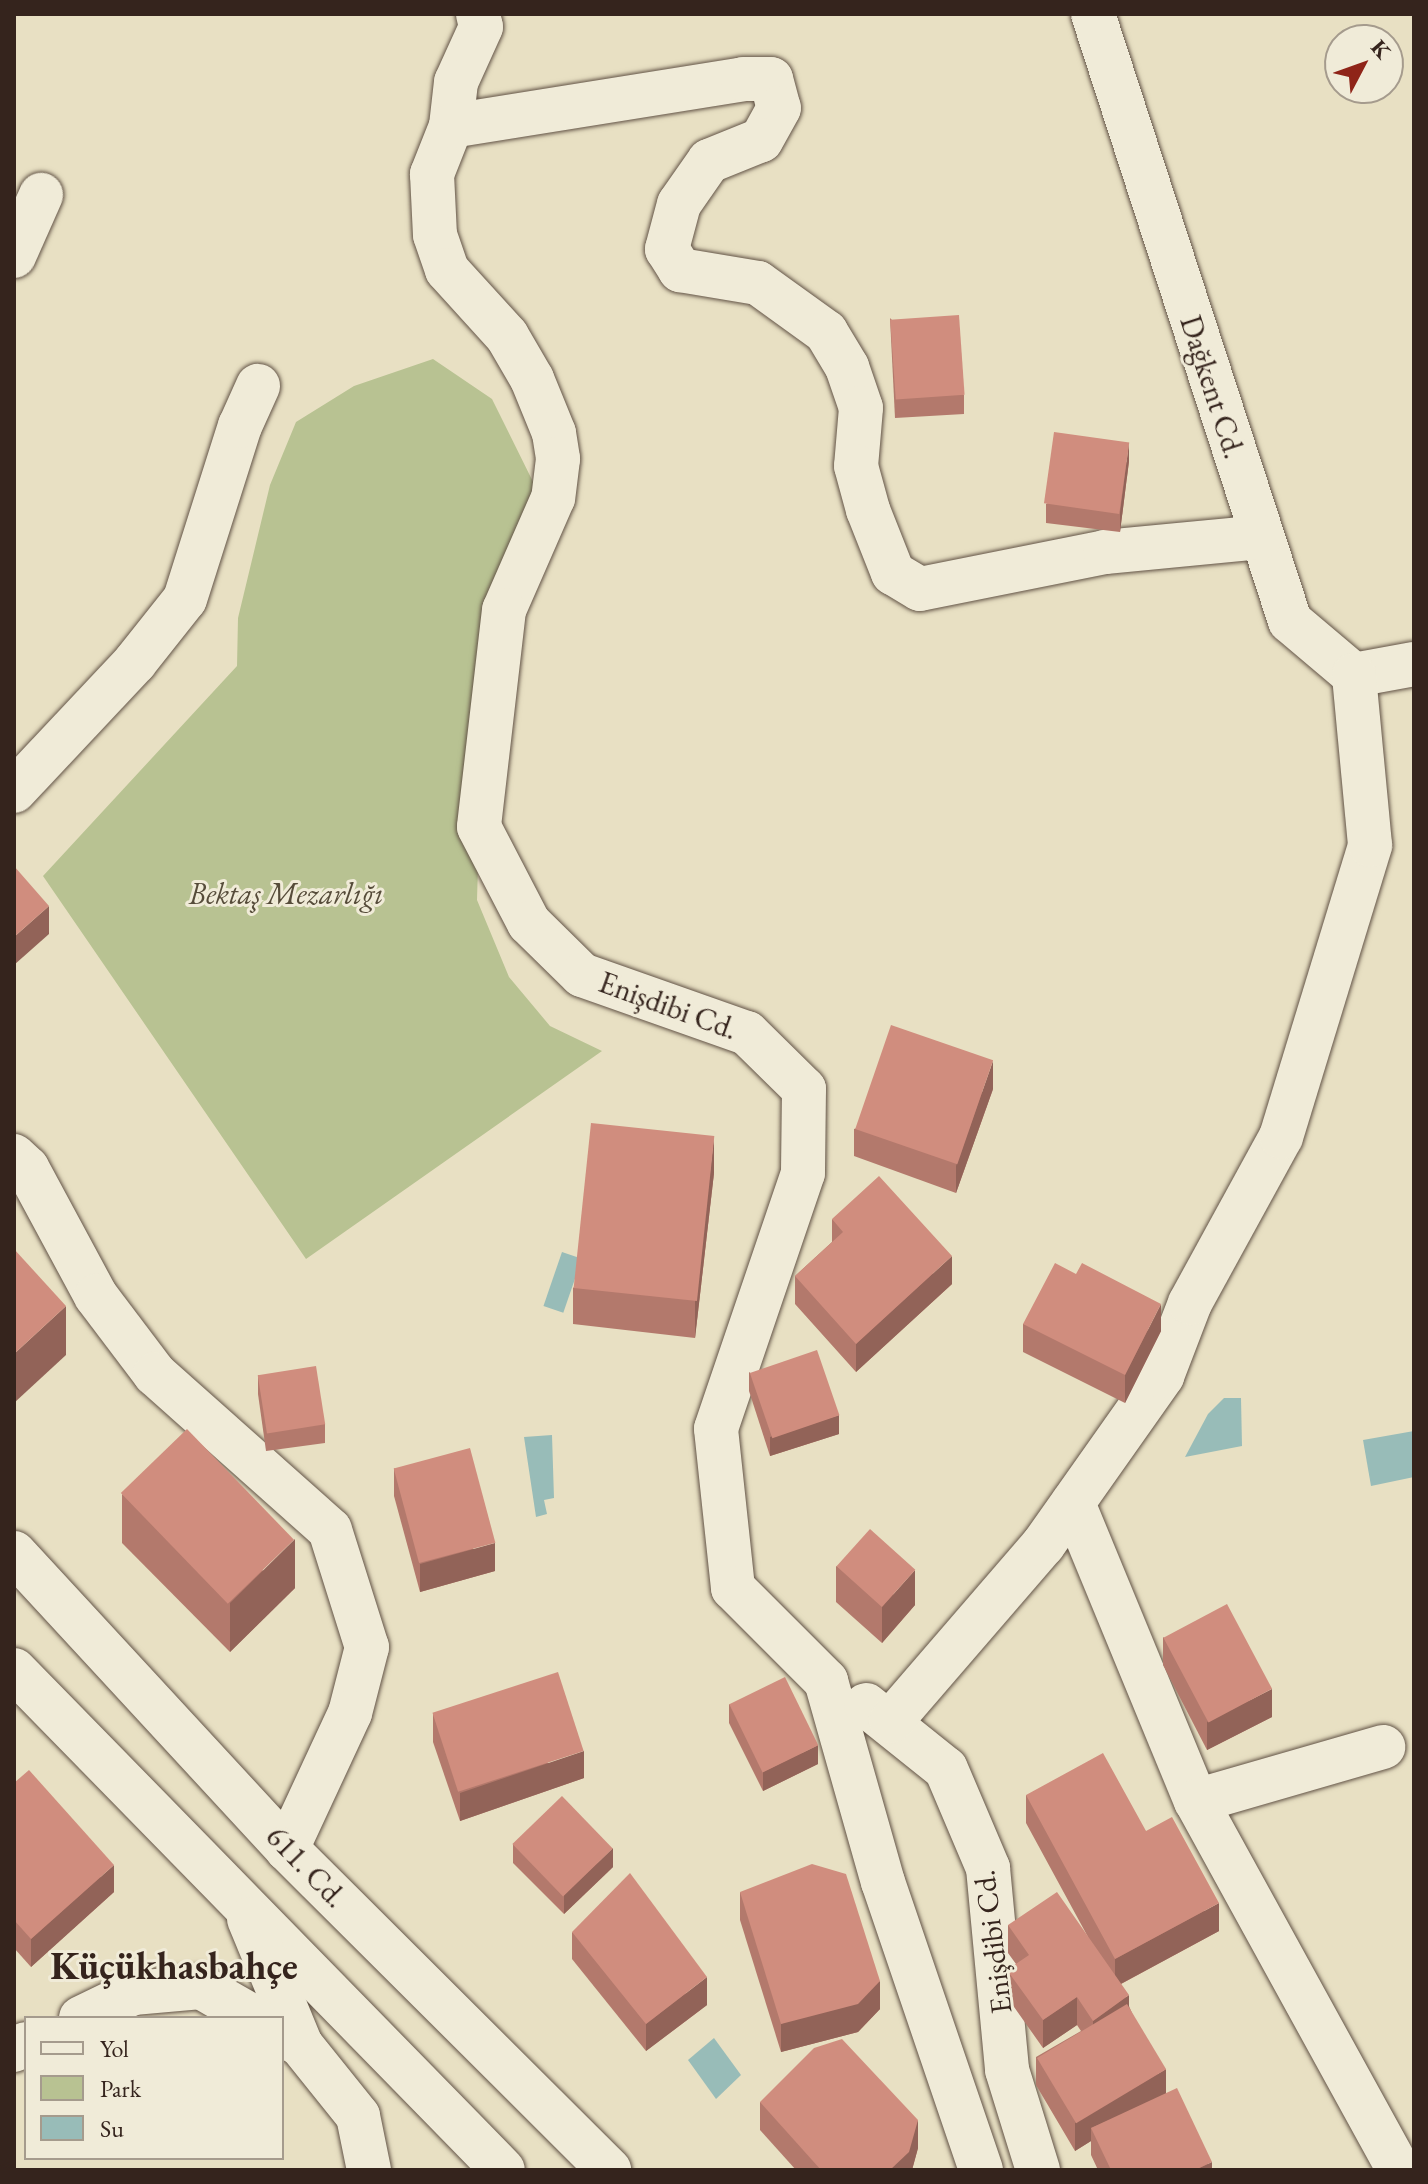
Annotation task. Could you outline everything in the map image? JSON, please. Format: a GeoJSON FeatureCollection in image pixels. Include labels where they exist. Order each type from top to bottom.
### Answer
{"type":"FeatureCollection","features":[{"type":"Feature","properties":{"kind":"street","name":"Enişdibi Cd."},"geometry":{"type":"LineString","coordinates":[[478,14],[481,27],[456,82],[451,126],[432,174],[435,235],[447,270],[507,336],[532,379],[554,433],[558,459],[553,498],[504,610],[479,827],[529,923],[582,975],[747,1033],[804,1089],[803,1173],[716,1429],[733,1588],[826,1681],[891,1721],[946,1769],[988,1868],[1007,2070],[1038,2170]]}},
{"type":"Feature","properties":{"kind":"street","name":"Dağkent Cd."},"geometry":{"type":"LineString","coordinates":[[1093,14],[1260,537],[1290,621],[1354,675]]}},
{"type":"Feature","properties":{"kind":"street"},"geometry":{"type":"LineString","coordinates":[[451,126],[743,79],[771,79],[779,108],[761,140],[709,161],[679,204],[667,249],[680,270],[758,283],[826,332],[847,367],[861,408],[856,466],[868,510],[893,573],[920,589],[1105,552],[1260,537]]}},
{"type":"Feature","properties":{"kind":"street"},"geometry":{"type":"LineString","coordinates":[[14,256],[41,195]]}},
{"type":"Feature","properties":{"kind":"street"},"geometry":{"type":"LineString","coordinates":[[14,791],[135,662],[185,599],[240,426],[258,386]]}},
{"type":"Feature","properties":{"kind":"street"},"geometry":{"type":"LineString","coordinates":[[891,1721],[1043,1545],[1162,1376],[1190,1303],[1281,1137],[1370,845],[1354,675],[1414,664]]}},
{"type":"Feature","properties":{"kind":"street"},"geometry":{"type":"LineString","coordinates":[[14,1156],[27,1168],[96,1296],[155,1374],[330,1530],[367,1647],[350,1713],[287,1849]]}},
{"type":"Feature","properties":{"kind":"street"},"geometry":{"type":"LineString","coordinates":[[1073,1503],[1196,1801],[1399,2170]]}},
{"type":"Feature","properties":{"kind":"street","name":"611. Cd."},"geometry":{"type":"LineString","coordinates":[[14,1553],[287,1849],[609,2170]]}},
{"type":"Feature","properties":{"kind":"street"},"geometry":{"type":"LineString","coordinates":[[14,1670],[503,2170]]}},
{"type":"Feature","properties":{"kind":"street","name":"Enişdibi Cd."},"geometry":{"type":"LineString","coordinates":[[826,1681],[883,1882],[981,2170]]}},
{"type":"Feature","properties":{"kind":"street"},"geometry":{"type":"LineString","coordinates":[[1196,1801],[1383,1747]]}},
{"type":"Feature","properties":{"kind":"street"},"geometry":{"type":"LineString","coordinates":[[246,1909],[283,2016]]}},
{"type":"Feature","properties":{"kind":"street"},"geometry":{"type":"LineString","coordinates":[[85,2016],[133,1993],[201,1987],[252,2016]]}},
{"type":"Feature","properties":{"kind":"street"},"geometry":{"type":"LineString","coordinates":[[284,2020],[291,2039],[358,2116],[369,2170]]}},
{"type":"Feature","properties":{"kind":"green space","name":"Bektaş Mezarlığı"},"geometry":{"type":"Polygon","coordinates":[[[433,359],[492,399],[542,500],[482,729],[477,900],[509,977],[550,1026],[602,1051],[306,1259],[43,876],[237,666],[238,618],[270,485],[296,422],[354,386],[433,359]]]}},
{"type":"Feature","properties":{"kind":"water"},"geometry":{"type":"Polygon","coordinates":[[[562,1252],[582,1259],[563,1313],[543,1306],[562,1252]]]}},
{"type":"Feature","properties":{"kind":"water"},"geometry":{"type":"Polygon","coordinates":[[[1224,1398],[1241,1398],[1242,1446],[1185,1457],[1208,1414],[1224,1398]]]}},
{"type":"Feature","properties":{"kind":"water"},"geometry":{"type":"Polygon","coordinates":[[[1414,1431],[1414,1477],[1371,1486],[1363,1440],[1414,1431]]]}},
{"type":"Feature","properties":{"kind":"water"},"geometry":{"type":"Polygon","coordinates":[[[552,1435],[554,1498],[544,1500],[547,1514],[536,1517],[524,1437],[552,1435]]]}},
{"type":"Feature","properties":{"kind":"water"},"geometry":{"type":"Polygon","coordinates":[[[714,2038],[741,2075],[716,2099],[688,2060],[714,2038]]]}},
{"type":"Feature","properties":{"kind":"building"},"geometry":{"type":"Polygon","coordinates":[[[959,315],[965,395],[896,400],[890,320],[959,315]]]}},
{"type":"Feature","properties":{"kind":"building"},"geometry":{"type":"Polygon","coordinates":[[[1054,432],[1129,443],[1119,514],[1044,503],[1054,432]]]}},
{"type":"Feature","properties":{"kind":"building"},"geometry":{"type":"Polygon","coordinates":[[[14,866],[49,906],[14,937],[14,866]]]}},
{"type":"Feature","properties":{"kind":"building"},"geometry":{"type":"Polygon","coordinates":[[[891,1025],[993,1060],[957,1164],[855,1129],[891,1025]]]}},
{"type":"Feature","properties":{"kind":"building"},"geometry":{"type":"Polygon","coordinates":[[[591,1123],[714,1136],[697,1301],[574,1288],[591,1123]]]}},
{"type":"Feature","properties":{"kind":"building"},"geometry":{"type":"Polygon","coordinates":[[[879,1176],[952,1256],[856,1344],[795,1276],[843,1232],[832,1219],[879,1176]]]}},
{"type":"Feature","properties":{"kind":"building"},"geometry":{"type":"Polygon","coordinates":[[[14,1249],[66,1306],[14,1354],[14,1249]]]}},
{"type":"Feature","properties":{"kind":"building"},"geometry":{"type":"Polygon","coordinates":[[[1055,1263],[1076,1274],[1082,1263],[1161,1304],[1125,1375],[1023,1324],[1055,1263]]]}},
{"type":"Feature","properties":{"kind":"building"},"geometry":{"type":"Polygon","coordinates":[[[817,1350],[839,1415],[772,1438],[750,1373],[817,1350]]]}},
{"type":"Feature","properties":{"kind":"building"},"geometry":{"type":"Polygon","coordinates":[[[316,1366],[325,1424],[267,1434],[258,1375],[316,1366]]]}},
{"type":"Feature","properties":{"kind":"building"},"geometry":{"type":"Polygon","coordinates":[[[187,1429],[294,1540],[228,1604],[121,1493],[187,1429]]]}},
{"type":"Feature","properties":{"kind":"building"},"geometry":{"type":"Polygon","coordinates":[[[470,1448],[495,1543],[419,1563],[394,1468],[470,1448]]]}},
{"type":"Feature","properties":{"kind":"building"},"geometry":{"type":"Polygon","coordinates":[[[870,1529],[915,1570],[882,1607],[837,1566],[870,1529]]]}},
{"type":"Feature","properties":{"kind":"building"},"geometry":{"type":"Polygon","coordinates":[[[1227,1604],[1272,1689],[1208,1723],[1163,1638],[1227,1604]]]}},
{"type":"Feature","properties":{"kind":"building"},"geometry":{"type":"Polygon","coordinates":[[[558,1672],[584,1751],[458,1792],[432,1713],[558,1672]]]}},
{"type":"Feature","properties":{"kind":"building"},"geometry":{"type":"Polygon","coordinates":[[[785,1677],[818,1745],[763,1772],[729,1704],[785,1677]]]}},
{"type":"Feature","properties":{"kind":"building"},"geometry":{"type":"Polygon","coordinates":[[[1103,1753],[1146,1831],[1172,1817],[1219,1903],[1115,1959],[1026,1795],[1103,1753]]]}},
{"type":"Feature","properties":{"kind":"building"},"geometry":{"type":"Polygon","coordinates":[[[29,1770],[114,1865],[31,1939],[14,1920],[14,1783],[29,1770]]]}},
{"type":"Feature","properties":{"kind":"building"},"geometry":{"type":"Polygon","coordinates":[[[562,1796],[613,1849],[563,1896],[512,1844],[562,1796]]]}},
{"type":"Feature","properties":{"kind":"building"},"geometry":{"type":"Polygon","coordinates":[[[812,1864],[846,1874],[880,1981],[858,2004],[781,2024],[740,1892],[812,1864]]]}},
{"type":"Feature","properties":{"kind":"building"},"geometry":{"type":"Polygon","coordinates":[[[630,1873],[707,1977],[646,2024],[572,1932],[630,1873]]]}},
{"type":"Feature","properties":{"kind":"building"},"geometry":{"type":"Polygon","coordinates":[[[1057,1892],[1129,1995],[1093,2021],[1077,1997],[1043,2020],[1007,1970],[1029,1955],[1008,1925],[1057,1892]]]}},
{"type":"Feature","properties":{"kind":"building"},"geometry":{"type":"Polygon","coordinates":[[[1127,2004],[1166,2069],[1076,2123],[1037,2058],[1127,2004]]]}},
{"type":"Feature","properties":{"kind":"building"},"geometry":{"type":"Polygon","coordinates":[[[842,2039],[918,2120],[909,2152],[890,2170],[821,2170],[760,2102],[814,2048],[842,2039]]]}},
{"type":"Feature","properties":{"kind":"building"},"geometry":{"type":"Polygon","coordinates":[[[1177,2088],[1212,2162],[1195,2170],[1111,2170],[1091,2128],[1177,2088]]]}},
{"type":"Feature","properties":{"kind":"district","name":"Küçükhasbahçe"},"geometry":{"type":"Point","coordinates":[174,1966]}}]}
